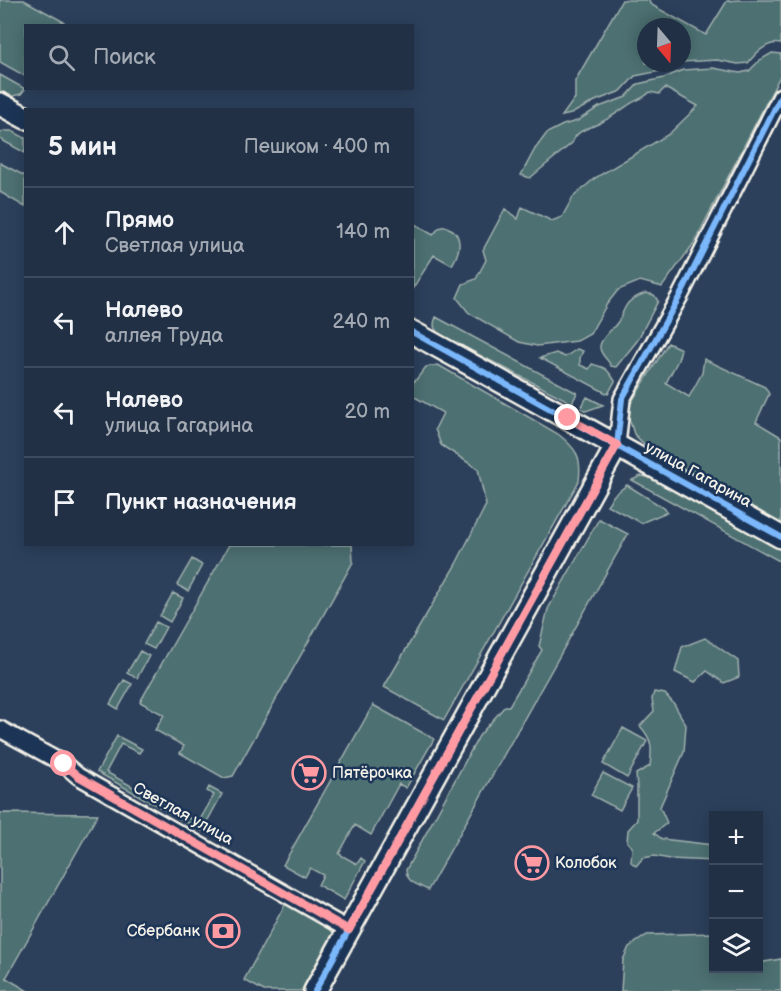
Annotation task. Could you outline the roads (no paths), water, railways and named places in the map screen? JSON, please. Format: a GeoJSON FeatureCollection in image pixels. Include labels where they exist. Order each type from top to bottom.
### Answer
{"type":"FeatureCollection","features":[{"type":"Feature","properties":{"kind":"street"},"geometry":{"type":"LineString","coordinates":[[315,991],[617,445],[622,399],[681,294],[781,96]]}},
{"type":"Feature","properties":{"kind":"street"},"geometry":{"type":"LineString","coordinates":[[0,104],[24,117]]}},
{"type":"Feature","properties":{"kind":"street","name":"улица Гагарина"},"geometry":{"type":"LineString","coordinates":[[414,333],[781,537]]}},
{"type":"Feature","properties":{"kind":"street","name":"Светлая улица"},"geometry":{"type":"LineString","coordinates":[[0,729],[64,764],[78,776],[349,930]]}},
{"type":"Feature","properties":{"kind":"place","name":"Пятёрочка"},"geometry":{"type":"Point","coordinates":[309,773]}},
{"type":"Feature","properties":{"kind":"place","name":"Колобок"},"geometry":{"type":"Point","coordinates":[532,863]}},
{"type":"Feature","properties":{"kind":"place","name":"Сбербанк"},"geometry":{"type":"Point","coordinates":[223,931]}}]}
